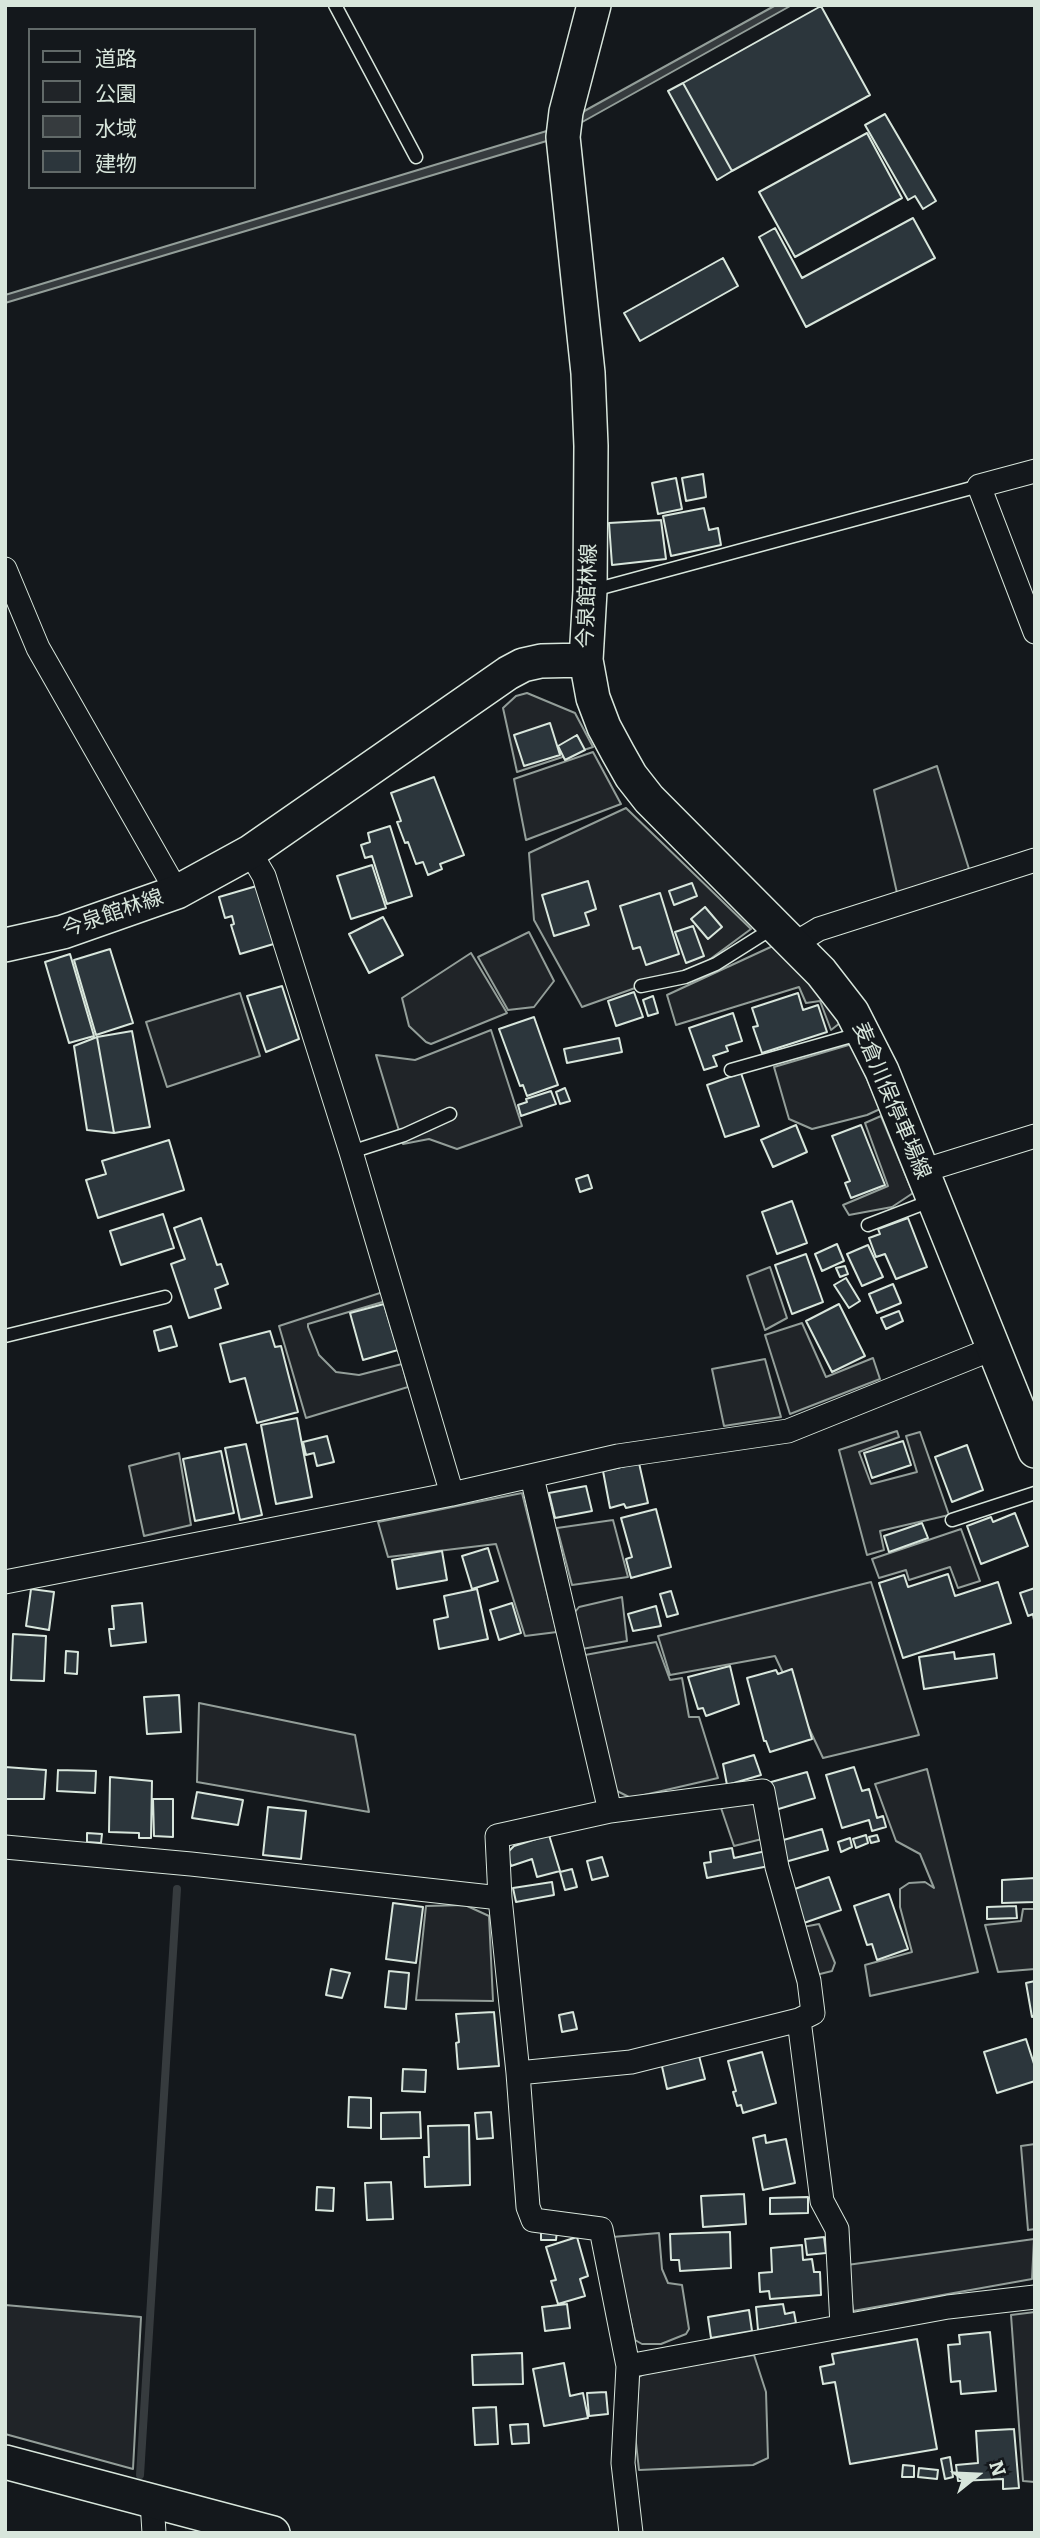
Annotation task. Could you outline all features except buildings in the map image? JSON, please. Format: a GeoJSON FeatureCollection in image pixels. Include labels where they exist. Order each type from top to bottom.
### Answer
{"type":"FeatureCollection","features":[{"type":"Feature","properties":{"kind":"main road","name":"今泉館林線"},"geometry":{"type":"LineString","coordinates":[[5,945],[63,932],[177,892],[250,852],[508,673],[523,665],[541,661],[586,660],[590,591],[591,446],[588,373],[564,137],[566,112],[594,5]]}},
{"type":"Feature","properties":{"kind":"main road","name":"麦倉川俣停車場線"},"geometry":{"type":"LineString","coordinates":[[586,660],[593,698],[604,727],[631,776],[649,799],[786,935],[852,1012],[882,1071],[1035,1451]]}},
{"type":"Feature","properties":{"kind":"main road"},"geometry":{"type":"LineString","coordinates":[[5,2462],[153,2517],[273,2533]]}},
{"type":"Feature","properties":{"kind":"street"},"geometry":{"type":"LineString","coordinates":[[1035,471],[979,486],[1035,632]]}},
{"type":"Feature","properties":{"kind":"street"},"geometry":{"type":"LineString","coordinates":[[5,569],[38,648],[177,892]]}},
{"type":"Feature","properties":{"kind":"street"},"geometry":{"type":"LineString","coordinates":[[250,852],[264,876],[351,1152],[452,1494]]}},
{"type":"Feature","properties":{"kind":"street"},"geometry":{"type":"LineString","coordinates":[[786,935],[819,929],[1035,860]]}},
{"type":"Feature","properties":{"kind":"street"},"geometry":{"type":"LineString","coordinates":[[928,1185],[1035,1136]]}},
{"type":"Feature","properties":{"kind":"street"},"geometry":{"type":"LineString","coordinates":[[5,1582],[452,1494],[618,1456],[788,1431],[992,1349]]}},
{"type":"Feature","properties":{"kind":"street"},"geometry":{"type":"LineString","coordinates":[[532,1477],[610,1811]]}},
{"type":"Feature","properties":{"kind":"street"},"geometry":{"type":"LineString","coordinates":[[518,2073],[631,2062],[799,2020],[813,2013],[809,1981],[776,1867],[763,1791],[610,1811],[497,1836],[500,1898],[518,2073],[528,2207],[533,2220],[601,2229],[628,2366],[623,2463],[631,2533]]}},
{"type":"Feature","properties":{"kind":"street"},"geometry":{"type":"LineString","coordinates":[[5,1847],[500,1898]]}},
{"type":"Feature","properties":{"kind":"street"},"geometry":{"type":"LineString","coordinates":[[799,2020],[822,2201],[837,2229],[842,2326]]}},
{"type":"Feature","properties":{"kind":"street"},"geometry":{"type":"LineString","coordinates":[[628,2366],[948,2307],[1035,2298]]}},
{"type":"Feature","properties":{"kind":"lane"},"geometry":{"type":"LineString","coordinates":[[335,5],[416,157]]}},
{"type":"Feature","properties":{"kind":"lane"},"geometry":{"type":"LineString","coordinates":[[590,591],[979,486]]}},
{"type":"Feature","properties":{"kind":"lane"},"geometry":{"type":"LineString","coordinates":[[641,986],[685,977],[786,935]]}},
{"type":"Feature","properties":{"kind":"lane"},"geometry":{"type":"LineString","coordinates":[[732,1070],[863,1033]]}},
{"type":"Feature","properties":{"kind":"lane"},"geometry":{"type":"LineString","coordinates":[[351,1152],[404,1135],[450,1114]]}},
{"type":"Feature","properties":{"kind":"lane"},"geometry":{"type":"LineString","coordinates":[[868,1225],[928,1185]]}},
{"type":"Feature","properties":{"kind":"lane"},"geometry":{"type":"LineString","coordinates":[[5,1336],[165,1297]]}},
{"type":"Feature","properties":{"kind":"lane"},"geometry":{"type":"LineString","coordinates":[[952,1520],[1035,1493]]}},
{"type":"Feature","properties":{"kind":"green space"},"geometry":{"type":"Polygon","coordinates":[[[527,693],[575,713],[593,747],[517,772],[503,708],[516,696],[527,693]]]}},
{"type":"Feature","properties":{"kind":"green space"},"geometry":{"type":"Polygon","coordinates":[[[593,752],[621,804],[526,840],[514,779],[593,752]]]}},
{"type":"Feature","properties":{"kind":"green space"},"geometry":{"type":"Polygon","coordinates":[[[937,766],[969,869],[897,893],[874,790],[937,766]]]}},
{"type":"Feature","properties":{"kind":"green space"},"geometry":{"type":"Polygon","coordinates":[[[626,808],[751,929],[705,963],[582,1007],[534,920],[529,853],[626,808]]]}},
{"type":"Feature","properties":{"kind":"green space"},"geometry":{"type":"Polygon","coordinates":[[[529,932],[554,981],[534,1007],[508,1010],[478,957],[529,932]]]}},
{"type":"Feature","properties":{"kind":"green space"},"geometry":{"type":"Polygon","coordinates":[[[775,945],[811,983],[840,1023],[831,1030],[820,1001],[806,1003],[799,987],[676,1025],[667,995],[775,945]]]}},
{"type":"Feature","properties":{"kind":"green space"},"geometry":{"type":"Polygon","coordinates":[[[471,953],[507,1013],[431,1044],[426,1042],[409,1026],[402,998],[471,953]]]}},
{"type":"Feature","properties":{"kind":"green space"},"geometry":{"type":"Polygon","coordinates":[[[240,993],[260,1056],[167,1087],[146,1022],[240,993]]]}},
{"type":"Feature","properties":{"kind":"green space"},"geometry":{"type":"Polygon","coordinates":[[[491,1030],[522,1126],[457,1149],[429,1139],[403,1144],[376,1055],[415,1060],[491,1030]]]}},
{"type":"Feature","properties":{"kind":"green space"},"geometry":{"type":"Polygon","coordinates":[[[852,1044],[880,1109],[812,1129],[789,1119],[774,1067],[852,1044]]]}},
{"type":"Feature","properties":{"kind":"green space"},"geometry":{"type":"Polygon","coordinates":[[[881,1116],[913,1193],[892,1207],[849,1215],[843,1205],[888,1186],[865,1123],[881,1116]]]}},
{"type":"Feature","properties":{"kind":"green space"},"geometry":{"type":"Polygon","coordinates":[[[770,1267],[787,1318],[765,1330],[747,1276],[770,1267]]]}},
{"type":"Feature","properties":{"kind":"green space"},"geometry":{"type":"Polygon","coordinates":[[[383,1292],[386,1301],[308,1324],[308,1327],[319,1355],[336,1372],[359,1375],[402,1364],[408,1387],[306,1418],[279,1326],[383,1292]]]}},
{"type":"Feature","properties":{"kind":"green space"},"geometry":{"type":"Polygon","coordinates":[[[802,1323],[826,1377],[873,1358],[880,1379],[790,1414],[765,1335],[802,1323]]]}},
{"type":"Feature","properties":{"kind":"green space"},"geometry":{"type":"Polygon","coordinates":[[[765,1359],[781,1417],[724,1426],[712,1369],[765,1359]]]}},
{"type":"Feature","properties":{"kind":"green space"},"geometry":{"type":"Polygon","coordinates":[[[897,1431],[899,1437],[859,1452],[871,1484],[917,1472],[906,1436],[920,1432],[949,1515],[880,1531],[884,1550],[867,1555],[839,1450],[897,1431]]]}},
{"type":"Feature","properties":{"kind":"green space"},"geometry":{"type":"Polygon","coordinates":[[[179,1453],[191,1525],[144,1536],[129,1466],[179,1453]]]}},
{"type":"Feature","properties":{"kind":"green space"},"geometry":{"type":"Polygon","coordinates":[[[522,1493],[557,1632],[525,1636],[496,1544],[388,1557],[378,1522],[522,1493]]]}},
{"type":"Feature","properties":{"kind":"green space"},"geometry":{"type":"Polygon","coordinates":[[[613,1520],[628,1577],[572,1585],[557,1528],[613,1520]]]}},
{"type":"Feature","properties":{"kind":"green space"},"geometry":{"type":"Polygon","coordinates":[[[961,1529],[980,1581],[958,1588],[950,1567],[909,1580],[906,1570],[879,1578],[872,1559],[961,1529]]]}},
{"type":"Feature","properties":{"kind":"green space"},"geometry":{"type":"Polygon","coordinates":[[[871,1582],[919,1735],[823,1758],[775,1656],[670,1675],[658,1636],[871,1582]]]}},
{"type":"Feature","properties":{"kind":"green space"},"geometry":{"type":"Polygon","coordinates":[[[622,1597],[627,1641],[582,1649],[575,1612],[579,1607],[622,1597]]]}},
{"type":"Feature","properties":{"kind":"green space"},"geometry":{"type":"Polygon","coordinates":[[[656,1642],[670,1680],[682,1678],[689,1717],[699,1717],[718,1778],[631,1798],[615,1790],[585,1655],[656,1642]]]}},
{"type":"Feature","properties":{"kind":"green space"},"geometry":{"type":"Polygon","coordinates":[[[199,1703],[355,1735],[369,1812],[197,1782],[199,1703]]]}},
{"type":"Feature","properties":{"kind":"green space"},"geometry":{"type":"Polygon","coordinates":[[[927,1769],[978,1972],[870,1996],[865,1965],[912,1952],[900,1907],[900,1889],[909,1883],[925,1882],[934,1888],[920,1854],[896,1841],[875,1784],[927,1769]]]}},
{"type":"Feature","properties":{"kind":"green space"},"geometry":{"type":"Polygon","coordinates":[[[754,1797],[762,1839],[734,1846],[720,1805],[754,1797]]]}},
{"type":"Feature","properties":{"kind":"green space"},"geometry":{"type":"Polygon","coordinates":[[[465,1905],[489,1916],[493,2001],[416,2000],[426,1906],[465,1905]]]}},
{"type":"Feature","properties":{"kind":"green space"},"geometry":{"type":"Polygon","coordinates":[[[1023,1909],[1035,1909],[1035,1969],[998,1972],[985,1925],[1021,1921],[1023,1909]]]}},
{"type":"Feature","properties":{"kind":"green space"},"geometry":{"type":"Polygon","coordinates":[[[819,1924],[835,1963],[832,1971],[816,1975],[803,1927],[819,1924]]]}},
{"type":"Feature","properties":{"kind":"green space"},"geometry":{"type":"Polygon","coordinates":[[[1035,2144],[1035,2229],[1028,2230],[1021,2146],[1035,2144]]]}},
{"type":"Feature","properties":{"kind":"green space"},"geometry":{"type":"Polygon","coordinates":[[[659,2233],[662,2269],[668,2283],[682,2285],[689,2329],[686,2334],[661,2344],[642,2344],[635,2340],[612,2237],[659,2233]]]}},
{"type":"Feature","properties":{"kind":"green space"},"geometry":{"type":"Polygon","coordinates":[[[1034,2239],[1032,2279],[853,2311],[847,2265],[1034,2239]]]}},
{"type":"Feature","properties":{"kind":"green space"},"geometry":{"type":"Polygon","coordinates":[[[5,2305],[141,2317],[133,2469],[5,2434],[5,2305]]]}},
{"type":"Feature","properties":{"kind":"green space"},"geometry":{"type":"Polygon","coordinates":[[[1035,2312],[1035,2482],[1023,2481],[1011,2315],[1035,2312]]]}},
{"type":"Feature","properties":{"kind":"green space"},"geometry":{"type":"Polygon","coordinates":[[[754,2355],[766,2392],[768,2458],[753,2465],[639,2470],[635,2434],[639,2377],[651,2370],[754,2355]]]}},
{"type":"Feature","properties":{"kind":"water"},"geometry":{"type":"Polygon","coordinates":[[[776,5],[792,5],[550,140],[5,303],[5,295],[550,130],[776,5]]]}},
{"type":"Feature","properties":{"kind":"waterway"},"geometry":{"type":"LineString","coordinates":[[140,2475],[177,1889]]}}]}
